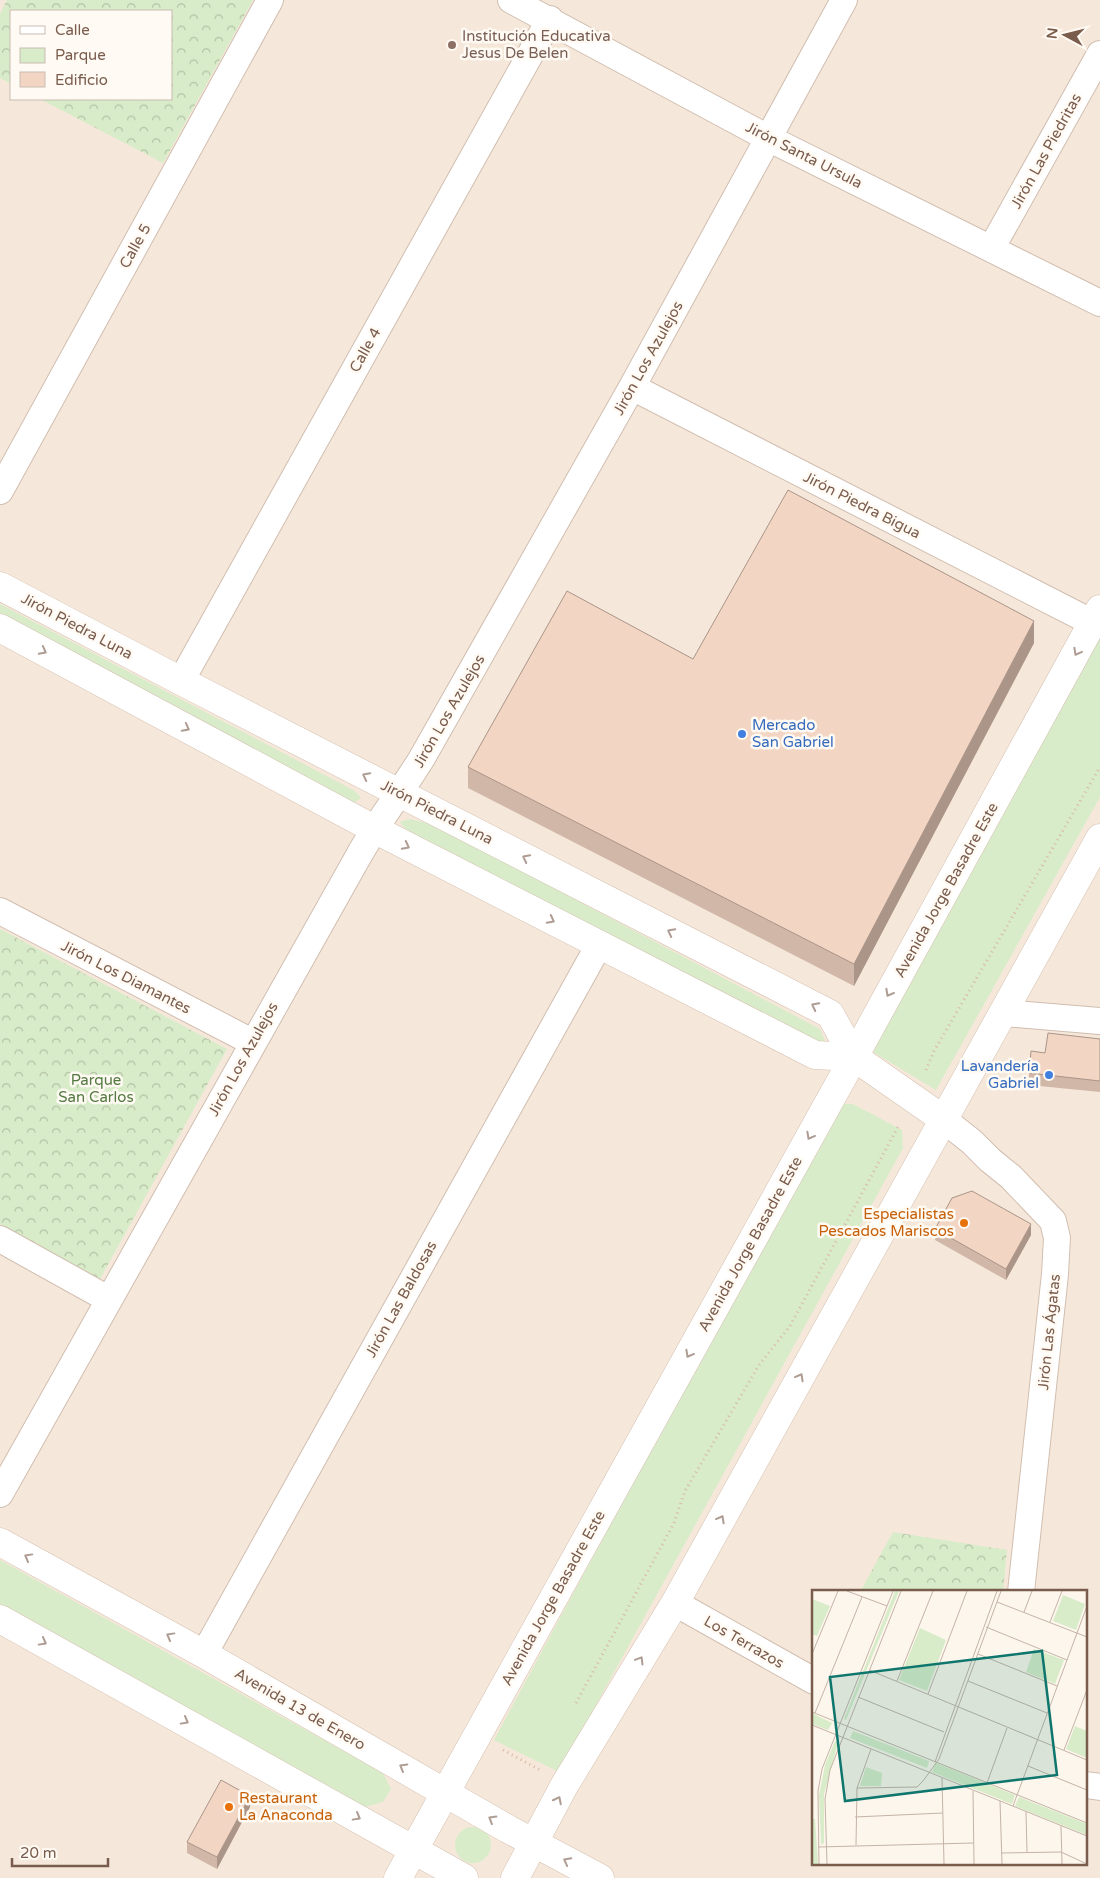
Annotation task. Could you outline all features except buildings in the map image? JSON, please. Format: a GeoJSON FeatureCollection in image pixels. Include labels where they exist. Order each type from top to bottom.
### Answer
{"type":"FeatureCollection","features":[{"type":"Feature","properties":{"kind":"main road","name":"Jirón Piedra Luna"},"geometry":{"type":"LineString","coordinates":[[0,586],[830,1014],[854,1057],[943,1119]]}},
{"type":"Feature","properties":{"kind":"main road","name":"Avenida Jorge Basadre Este"},"geometry":{"type":"LineString","coordinates":[[398,1878],[854,1057],[1096,616]]}},
{"type":"Feature","properties":{"kind":"main road"},"geometry":{"type":"LineString","coordinates":[[0,628],[374,830],[816,1055],[854,1057]]}},
{"type":"Feature","properties":{"kind":"main road"},"geometry":{"type":"LineString","coordinates":[[515,1878],[564,1786],[675,1602],[1100,838]]}},
{"type":"Feature","properties":{"kind":"main road","name":"Avenida 13 de Enero"},"geometry":{"type":"LineString","coordinates":[[0,1542],[204,1654],[600,1878]]}},
{"type":"Feature","properties":{"kind":"main road"},"geometry":{"type":"LineString","coordinates":[[0,1619],[464,1878]]}},
{"type":"Feature","properties":{"kind":"street","name":"Calle 5"},"geometry":{"type":"LineString","coordinates":[[0,491],[270,0]]}},
{"type":"Feature","properties":{"kind":"street","name":"Jirón Santa Ursula"},"geometry":{"type":"LineString","coordinates":[[511,0],[550,19],[768,138],[1100,303]]}},
{"type":"Feature","properties":{"kind":"street","name":"Jirón Los Azulejos"},"geometry":{"type":"LineString","coordinates":[[0,1494],[252,1042],[374,830],[422,758],[632,387],[844,0]]}},
{"type":"Feature","properties":{"kind":"street","name":"Calle 4"},"geometry":{"type":"LineString","coordinates":[[181,681],[550,19]]}},
{"type":"Feature","properties":{"kind":"street","name":"Jirón Las Piedritas"},"geometry":{"type":"LineString","coordinates":[[991,249],[1100,54]]}},
{"type":"Feature","properties":{"kind":"street","name":"Jirón Piedra Bigua"},"geometry":{"type":"LineString","coordinates":[[632,387],[1096,616]]}},
{"type":"Feature","properties":{"kind":"street","name":"Jirón Los Diamantes"},"geometry":{"type":"LineString","coordinates":[[0,911],[252,1042]]}},
{"type":"Feature","properties":{"kind":"street","name":"Jirón Las Baldosas"},"geometry":{"type":"LineString","coordinates":[[204,1654],[599,945]]}},
{"type":"Feature","properties":{"kind":"street"},"geometry":{"type":"LineString","coordinates":[[1004,1013],[1100,1021]]}},
{"type":"Feature","properties":{"kind":"street","name":"Jirón Las Ágatas"},"geometry":{"type":"LineString","coordinates":[[943,1119],[972,1142],[1038,1204],[1053,1221],[1057,1238],[1054,1284],[1022,1590]]}},
{"type":"Feature","properties":{"kind":"street"},"geometry":{"type":"LineString","coordinates":[[0,1239],[108,1299]]}},
{"type":"Feature","properties":{"kind":"street","name":"Los Terrazos"},"geometry":{"type":"LineString","coordinates":[[675,1602],[812,1680]]}},
{"type":"Feature","properties":{"kind":"path"},"geometry":{"type":"LineString","coordinates":[[572,1710],[674,1523],[685,1491],[759,1365],[790,1326],[913,1099],[934,1051],[1100,767]]}},
{"type":"Feature","properties":{"kind":"path"},"geometry":{"type":"LineString","coordinates":[[502,1750],[546,1773]]}},
{"type":"Feature","properties":{"kind":"path"},"geometry":{"type":"LineString","coordinates":[[539,1770],[544,1761]]}},
{"type":"Feature","properties":{"kind":"shaded area"},"geometry":{"type":"Polygon","coordinates":[[[0,0],[1100,0],[1100,1878],[0,1878],[0,0]]]}},
{"type":"Feature","properties":{"kind":"green space"},"geometry":{"type":"Polygon","coordinates":[[[7,0],[253,0],[163,163],[42,100],[172,100],[172,10],[10,10],[10,83],[0,78],[0,14],[7,0]]]}},
{"type":"Feature","properties":{"kind":"green space"},"geometry":{"type":"Polygon","coordinates":[[[0,604],[355,791],[361,798],[355,802],[341,801],[0,622],[0,604]]]}},
{"type":"Feature","properties":{"kind":"green space"},"geometry":{"type":"Polygon","coordinates":[[[1100,627],[1100,797],[936,1090],[868,1049],[1100,627]]]}},
{"type":"Feature","properties":{"kind":"green space"},"geometry":{"type":"Polygon","coordinates":[[[410,819],[434,825],[820,1029],[825,1041],[811,1042],[406,830],[400,822],[410,819]]]}},
{"type":"Feature","properties":{"kind":"green space","name":"Parque San Carlos"},"geometry":{"type":"Polygon","coordinates":[[[0,929],[227,1049],[100,1279],[0,1224],[0,929]]]}},
{"type":"Feature","properties":{"kind":"green space"},"geometry":{"type":"Polygon","coordinates":[[[838,1104],[853,1104],[902,1130],[903,1148],[559,1772],[494,1740],[838,1104]]]}},
{"type":"Feature","properties":{"kind":"green space"},"geometry":{"type":"Polygon","coordinates":[[[893,1532],[1007,1550],[1003,1590],[861,1590],[893,1532]]]}},
{"type":"Feature","properties":{"kind":"green space"},"geometry":{"type":"Polygon","coordinates":[[[0,1560],[383,1773],[391,1789],[383,1802],[364,1807],[0,1604],[0,1560]]]}},
{"type":"Feature","properties":{"kind":"green space"},"geometry":{"type":"Polygon","coordinates":[[[473,1827],[480,1828],[486,1832],[490,1838],[490,1852],[486,1858],[480,1862],[473,1863],[466,1862],[460,1858],[456,1852],[455,1845],[456,1838],[460,1832],[466,1828],[473,1827]]]}},
{"type":"Feature","properties":{"kind":"place","name":"Institución Educativa Jesus De Belen"},"geometry":{"type":"Point","coordinates":[452,45]}},
{"type":"Feature","properties":{"kind":"place","name":"Mercado San Gabriel"},"geometry":{"type":"Point","coordinates":[742,734]}},
{"type":"Feature","properties":{"kind":"place","name":"Lavandería Gabriel"},"geometry":{"type":"Point","coordinates":[1049,1075]}},
{"type":"Feature","properties":{"kind":"place","name":"Especialistas Pescados Mariscos"},"geometry":{"type":"Point","coordinates":[964,1223]}},
{"type":"Feature","properties":{"kind":"place","name":"Restaurant La Anaconda"},"geometry":{"type":"Point","coordinates":[229,1807]}}]}
